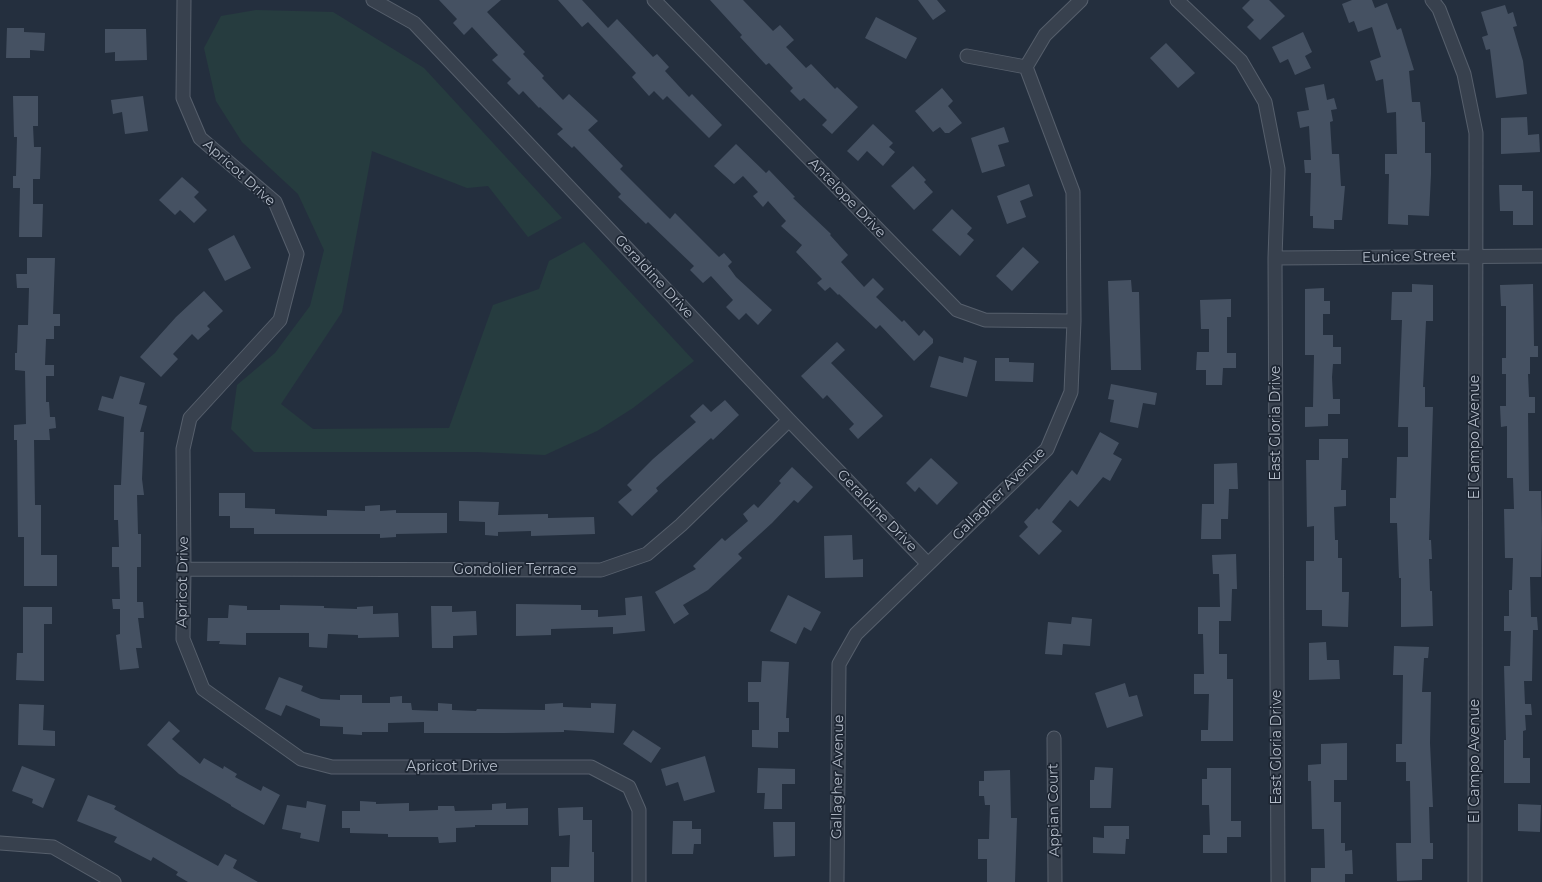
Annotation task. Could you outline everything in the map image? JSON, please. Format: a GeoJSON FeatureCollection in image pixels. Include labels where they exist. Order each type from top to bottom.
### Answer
{"type":"FeatureCollection","features":[{"type":"Feature","properties":{"kind":"street","name":"Apricot Drive"},"geometry":{"type":"LineString","coordinates":[[184,0],[182,98],[200,138],[275,202],[297,254],[280,320],[190,418],[182,449],[184,569],[182,639],[203,689],[302,759],[332,767],[591,767],[629,787],[639,810],[639,882]]}},
{"type":"Feature","properties":{"kind":"street","name":"Geraldine Drive"},"geometry":{"type":"LineString","coordinates":[[373,0],[414,23],[789,420],[928,564]]}},
{"type":"Feature","properties":{"kind":"street","name":"Antelope Drive"},"geometry":{"type":"LineString","coordinates":[[654,0],[957,310],[985,320],[1074,321]]}},
{"type":"Feature","properties":{"kind":"street"},"geometry":{"type":"LineString","coordinates":[[967,56],[1026,66],[1045,35],[1081,0]]}},
{"type":"Feature","properties":{"kind":"street","name":"East Gloria Drive"},"geometry":{"type":"LineString","coordinates":[[1177,0],[1241,60],[1265,102],[1278,170],[1275,258],[1278,882]]}},
{"type":"Feature","properties":{"kind":"street","name":"El Campo Avenue"},"geometry":{"type":"LineString","coordinates":[[1432,0],[1439,9],[1464,74],[1476,133],[1475,882]]}},
{"type":"Feature","properties":{"kind":"street","name":"Gallagher Avenue"},"geometry":{"type":"LineString","coordinates":[[837,882],[839,664],[856,634],[1047,449],[1071,392],[1074,321],[1073,192],[1026,66]]}},
{"type":"Feature","properties":{"kind":"street","name":"Eunice Street"},"geometry":{"type":"LineString","coordinates":[[1275,258],[1542,256]]}},
{"type":"Feature","properties":{"kind":"street","name":"Gondolier Terrace"},"geometry":{"type":"LineString","coordinates":[[184,569],[601,570],[647,554],[681,526],[789,420]]}},
{"type":"Feature","properties":{"kind":"street","name":"Appian Court"},"geometry":{"type":"LineString","coordinates":[[1054,738],[1055,882]]}},
{"type":"Feature","properties":{"kind":"street"},"geometry":{"type":"LineString","coordinates":[[0,843],[54,847],[114,882]]}},
{"type":"Feature","properties":{"kind":"green space"},"geometry":{"type":"Polygon","coordinates":[[[256,10],[333,12],[424,68],[562,218],[528,237],[488,186],[467,188],[372,151],[342,312],[281,404],[313,429],[449,428],[493,305],[539,289],[549,261],[584,242],[694,361],[633,408],[597,431],[545,455],[477,452],[254,452],[231,429],[237,385],[275,353],[310,306],[324,250],[298,194],[242,142],[216,101],[204,48],[221,16],[256,10]]]}},
{"type":"Feature","properties":{"kind":"building"},"geometry":{"type":"Polygon","coordinates":[[[439,0],[501,0],[487,12],[525,52],[523,54],[544,76],[542,78],[563,100],[569,94],[598,121],[588,130],[623,166],[620,169],[670,219],[675,213],[719,257],[724,253],[732,262],[728,266],[736,277],[772,310],[758,325],[746,313],[739,320],[726,307],[733,300],[711,276],[703,283],[690,270],[694,266],[648,222],[646,224],[618,197],[621,194],[574,146],[572,148],[557,134],[563,129],[540,107],[539,108],[523,91],[519,95],[507,83],[511,79],[492,60],[498,55],[472,27],[464,35],[453,23],[457,19],[439,0]]]}},
{"type":"Feature","properties":{"kind":"building"},"geometry":{"type":"Polygon","coordinates":[[[558,0],[582,0],[608,28],[617,19],[653,57],[657,54],[669,67],[665,71],[689,97],[692,94],[722,125],[709,138],[667,96],[663,100],[654,91],[649,96],[632,77],[636,73],[588,22],[582,27],[558,0]]]}},
{"type":"Feature","properties":{"kind":"building"},"geometry":{"type":"Polygon","coordinates":[[[710,0],[743,0],[773,31],[780,25],[794,40],[786,47],[806,68],[811,64],[835,89],[837,87],[858,107],[832,134],[822,125],[827,120],[804,98],[800,101],[790,91],[793,88],[769,63],[766,65],[740,37],[742,35],[710,0]]]}},
{"type":"Feature","properties":{"kind":"building"},"geometry":{"type":"Polygon","coordinates":[[[918,0],[937,0],[946,11],[933,20],[918,0]]]}},
{"type":"Feature","properties":{"kind":"building"},"geometry":{"type":"Polygon","coordinates":[[[1250,0],[1269,0],[1285,16],[1260,40],[1247,27],[1254,20],[1242,8],[1250,0]]]}},
{"type":"Feature","properties":{"kind":"building"},"geometry":{"type":"Polygon","coordinates":[[[1352,0],[1372,0],[1375,8],[1387,3],[1397,30],[1401,28],[1414,70],[1409,71],[1412,102],[1420,102],[1422,122],[1425,122],[1425,153],[1431,153],[1431,174],[1429,216],[1408,215],[1408,225],[1388,224],[1389,174],[1385,174],[1385,154],[1397,154],[1396,112],[1387,113],[1383,79],[1376,81],[1370,61],[1381,57],[1372,27],[1358,32],[1354,21],[1349,23],[1342,4],[1352,0]]]}},
{"type":"Feature","properties":{"kind":"building"},"geometry":{"type":"Polygon","coordinates":[[[1505,5],[1508,14],[1513,12],[1517,26],[1513,27],[1523,61],[1527,94],[1496,98],[1490,49],[1486,50],[1482,37],[1488,35],[1481,12],[1505,5]]]}},
{"type":"Feature","properties":{"kind":"building"},"geometry":{"type":"Polygon","coordinates":[[[876,17],[917,38],[906,59],[865,38],[876,17]]]}},
{"type":"Feature","properties":{"kind":"building"},"geometry":{"type":"Polygon","coordinates":[[[7,28],[24,28],[24,32],[45,33],[44,51],[30,50],[30,58],[6,58],[7,28]]]}},
{"type":"Feature","properties":{"kind":"building"},"geometry":{"type":"Polygon","coordinates":[[[105,29],[146,29],[147,60],[115,61],[115,52],[105,53],[105,29]]]}},
{"type":"Feature","properties":{"kind":"building"},"geometry":{"type":"Polygon","coordinates":[[[1303,32],[1312,52],[1305,56],[1311,68],[1295,75],[1288,59],[1280,63],[1272,47],[1303,32]]]}},
{"type":"Feature","properties":{"kind":"building"},"geometry":{"type":"Polygon","coordinates":[[[1166,43],[1195,73],[1178,88],[1150,58],[1166,43]]]}},
{"type":"Feature","properties":{"kind":"building"},"geometry":{"type":"Polygon","coordinates":[[[1324,84],[1327,100],[1334,98],[1337,109],[1331,110],[1333,121],[1330,122],[1332,154],[1339,154],[1341,186],[1345,186],[1342,220],[1334,220],[1334,229],[1313,228],[1313,216],[1310,216],[1311,173],[1305,173],[1304,160],[1311,160],[1309,126],[1300,128],[1297,112],[1309,110],[1305,88],[1324,84]]]}},
{"type":"Feature","properties":{"kind":"building"},"geometry":{"type":"Polygon","coordinates":[[[942,88],[953,101],[948,106],[962,123],[949,133],[945,133],[940,127],[933,132],[915,111],[942,88]]]}},
{"type":"Feature","properties":{"kind":"building"},"geometry":{"type":"Polygon","coordinates":[[[13,96],[38,96],[38,126],[33,126],[34,147],[41,147],[40,179],[33,179],[33,204],[43,204],[42,237],[19,237],[20,188],[13,188],[13,176],[16,176],[17,137],[14,137],[13,96]]]}},
{"type":"Feature","properties":{"kind":"building"},"geometry":{"type":"Polygon","coordinates":[[[143,96],[148,131],[125,134],[122,112],[113,114],[111,100],[143,96]]]}},
{"type":"Feature","properties":{"kind":"building"},"geometry":{"type":"Polygon","coordinates":[[[1527,117],[1528,135],[1539,134],[1540,152],[1501,154],[1501,118],[1527,117]]]}},
{"type":"Feature","properties":{"kind":"building"},"geometry":{"type":"Polygon","coordinates":[[[873,124],[893,143],[889,147],[895,152],[883,166],[867,151],[858,161],[847,151],[873,124]]]}},
{"type":"Feature","properties":{"kind":"building"},"geometry":{"type":"Polygon","coordinates":[[[1004,127],[1009,142],[998,145],[1005,166],[982,173],[971,138],[1004,127]]]}},
{"type":"Feature","properties":{"kind":"building"},"geometry":{"type":"Polygon","coordinates":[[[736,144],[766,173],[769,170],[795,197],[793,198],[831,234],[830,235],[848,255],[841,262],[864,287],[873,278],[884,289],[876,297],[902,322],[904,320],[919,336],[924,330],[933,339],[933,343],[914,361],[880,325],[876,329],[839,294],[838,295],[830,287],[825,291],[817,283],[822,279],[796,252],[802,245],[781,226],[786,221],[768,201],[763,207],[753,196],[758,192],[743,176],[734,184],[714,166],[736,144]]]}},
{"type":"Feature","properties":{"kind":"building"},"geometry":{"type":"Polygon","coordinates":[[[913,166],[926,180],[924,182],[933,192],[914,210],[891,186],[913,166]]]}},
{"type":"Feature","properties":{"kind":"building"},"geometry":{"type":"Polygon","coordinates":[[[182,177],[199,192],[194,197],[207,210],[194,223],[180,210],[175,215],[159,200],[182,177]]]}},
{"type":"Feature","properties":{"kind":"building"},"geometry":{"type":"Polygon","coordinates":[[[1029,184],[1033,196],[1020,201],[1026,217],[1007,224],[997,196],[1029,184]]]}},
{"type":"Feature","properties":{"kind":"building"},"geometry":{"type":"Polygon","coordinates":[[[1499,185],[1522,185],[1522,191],[1533,191],[1533,225],[1513,225],[1513,211],[1500,211],[1499,185]]]}},
{"type":"Feature","properties":{"kind":"building"},"geometry":{"type":"Polygon","coordinates":[[[952,209],[972,228],[967,234],[974,240],[960,256],[932,230],[952,209]]]}},
{"type":"Feature","properties":{"kind":"building"},"geometry":{"type":"Polygon","coordinates":[[[234,235],[251,268],[225,281],[208,249],[234,235]]]}},
{"type":"Feature","properties":{"kind":"building"},"geometry":{"type":"Polygon","coordinates":[[[1023,247],[1039,262],[1012,291],[996,276],[1023,247]]]}},
{"type":"Feature","properties":{"kind":"building"},"geometry":{"type":"Polygon","coordinates":[[[27,258],[55,258],[53,314],[60,314],[60,326],[54,326],[54,339],[46,339],[45,365],[54,365],[54,376],[46,376],[46,402],[49,402],[50,417],[55,417],[56,428],[49,429],[50,440],[34,440],[35,505],[41,505],[41,555],[57,555],[57,586],[24,586],[24,537],[18,537],[17,440],[14,440],[14,425],[26,424],[25,371],[15,370],[15,353],[17,353],[18,325],[28,325],[29,288],[17,288],[16,274],[27,274],[27,258]]]}},
{"type":"Feature","properties":{"kind":"building"},"geometry":{"type":"Polygon","coordinates":[[[1131,280],[1132,292],[1139,292],[1141,370],[1111,370],[1108,281],[1131,280]]]}},
{"type":"Feature","properties":{"kind":"building"},"geometry":{"type":"Polygon","coordinates":[[[1412,284],[1433,285],[1433,321],[1426,321],[1423,387],[1425,387],[1425,407],[1433,407],[1429,540],[1431,540],[1432,559],[1429,559],[1433,626],[1401,627],[1401,578],[1399,578],[1397,523],[1390,523],[1390,498],[1396,498],[1397,457],[1408,457],[1408,427],[1398,427],[1402,320],[1391,320],[1392,292],[1412,292],[1412,284]]]}},
{"type":"Feature","properties":{"kind":"building"},"geometry":{"type":"Polygon","coordinates":[[[1533,284],[1534,346],[1538,346],[1538,357],[1530,357],[1530,374],[1528,374],[1529,397],[1535,397],[1535,413],[1528,413],[1529,491],[1541,491],[1542,528],[1541,577],[1530,577],[1531,617],[1537,617],[1538,630],[1533,630],[1532,681],[1524,681],[1525,704],[1531,704],[1532,715],[1525,715],[1526,730],[1523,731],[1523,758],[1530,758],[1530,783],[1504,783],[1504,740],[1506,740],[1504,666],[1510,666],[1511,631],[1504,631],[1504,616],[1509,616],[1509,590],[1512,590],[1513,558],[1505,558],[1504,509],[1514,509],[1513,478],[1507,478],[1507,426],[1501,427],[1500,406],[1506,406],[1506,374],[1502,374],[1502,358],[1506,358],[1506,306],[1501,306],[1500,285],[1533,284]]]}},
{"type":"Feature","properties":{"kind":"building"},"geometry":{"type":"Polygon","coordinates":[[[1324,288],[1324,301],[1330,301],[1330,314],[1323,314],[1323,335],[1333,335],[1333,347],[1341,347],[1341,364],[1333,364],[1332,377],[1333,399],[1340,399],[1340,414],[1328,414],[1328,426],[1305,427],[1305,407],[1313,407],[1314,355],[1305,355],[1305,289],[1324,288]]]}},
{"type":"Feature","properties":{"kind":"building"},"geometry":{"type":"Polygon","coordinates":[[[204,291],[223,311],[207,326],[210,329],[198,340],[192,334],[173,354],[178,359],[161,377],[140,357],[176,317],[204,291]]]}},
{"type":"Feature","properties":{"kind":"building"},"geometry":{"type":"Polygon","coordinates":[[[1231,299],[1231,317],[1227,317],[1227,353],[1236,353],[1236,368],[1223,368],[1222,385],[1206,385],[1206,370],[1196,370],[1197,352],[1209,352],[1209,329],[1201,329],[1200,300],[1231,299]]]}},
{"type":"Feature","properties":{"kind":"building"},"geometry":{"type":"Polygon","coordinates":[[[837,342],[845,350],[831,363],[883,416],[858,439],[849,429],[854,424],[827,395],[823,399],[801,376],[837,342]]]}},
{"type":"Feature","properties":{"kind":"building"},"geometry":{"type":"Polygon","coordinates":[[[939,356],[963,363],[964,357],[977,361],[967,397],[930,387],[939,356]]]}},
{"type":"Feature","properties":{"kind":"building"},"geometry":{"type":"Polygon","coordinates":[[[995,358],[1009,358],[1009,362],[1034,363],[1033,382],[995,381],[995,358]]]}},
{"type":"Feature","properties":{"kind":"building"},"geometry":{"type":"Polygon","coordinates":[[[120,376],[145,383],[139,404],[147,406],[140,432],[144,432],[142,479],[144,495],[137,495],[138,534],[141,534],[141,567],[137,567],[137,602],[143,602],[144,618],[138,618],[142,648],[136,648],[139,668],[120,670],[116,635],[120,634],[120,609],[113,609],[112,599],[120,599],[119,567],[112,567],[112,547],[119,547],[118,520],[114,520],[114,485],[121,485],[124,417],[98,410],[102,396],[113,399],[120,376]]]}},
{"type":"Feature","properties":{"kind":"building"},"geometry":{"type":"Polygon","coordinates":[[[1111,384],[1157,393],[1155,405],[1143,403],[1138,428],[1110,422],[1114,400],[1108,399],[1111,384]]]}},
{"type":"Feature","properties":{"kind":"building"},"geometry":{"type":"Polygon","coordinates":[[[725,400],[739,415],[713,440],[711,438],[656,488],[658,491],[632,516],[618,502],[632,490],[627,485],[653,459],[696,422],[690,416],[703,404],[711,412],[725,400]]]}},
{"type":"Feature","properties":{"kind":"building"},"geometry":{"type":"Polygon","coordinates":[[[1100,432],[1119,443],[1113,454],[1122,459],[1110,481],[1103,477],[1078,507],[1070,500],[1052,522],[1062,531],[1039,555],[1019,536],[1028,527],[1024,522],[1037,508],[1039,510],[1072,470],[1077,475],[1100,432]]]}},
{"type":"Feature","properties":{"kind":"building"},"geometry":{"type":"Polygon","coordinates":[[[1319,439],[1348,439],[1348,458],[1342,458],[1341,490],[1346,490],[1346,506],[1334,507],[1335,540],[1338,540],[1338,558],[1342,558],[1342,592],[1349,592],[1348,627],[1322,626],[1322,610],[1306,610],[1306,561],[1314,561],[1314,526],[1307,527],[1306,460],[1319,460],[1319,439]]]}},
{"type":"Feature","properties":{"kind":"building"},"geometry":{"type":"Polygon","coordinates":[[[931,458],[958,483],[937,505],[919,487],[915,492],[906,483],[931,458]]]}},
{"type":"Feature","properties":{"kind":"building"},"geometry":{"type":"Polygon","coordinates":[[[1237,463],[1238,489],[1229,489],[1228,519],[1221,519],[1221,539],[1201,539],[1202,504],[1214,504],[1214,464],[1237,463]]]}},
{"type":"Feature","properties":{"kind":"building"},"geometry":{"type":"Polygon","coordinates":[[[792,467],[813,487],[798,503],[794,500],[772,523],[738,554],[742,558],[708,590],[683,605],[689,614],[674,624],[655,592],[696,569],[693,566],[722,538],[725,541],[748,521],[743,514],[754,504],[758,508],[781,483],[779,481],[792,467]]]}},
{"type":"Feature","properties":{"kind":"building"},"geometry":{"type":"Polygon","coordinates":[[[219,493],[245,493],[245,508],[275,509],[275,514],[327,516],[327,510],[365,511],[365,506],[380,505],[380,511],[396,510],[396,513],[447,513],[447,533],[396,534],[396,537],[380,538],[380,534],[254,534],[254,528],[230,528],[230,516],[219,516],[219,493]]]}},
{"type":"Feature","properties":{"kind":"building"},"geometry":{"type":"Polygon","coordinates":[[[459,501],[499,502],[498,515],[548,514],[548,518],[594,517],[595,534],[531,536],[531,531],[498,532],[498,536],[485,535],[485,522],[459,521],[459,501]]]}},
{"type":"Feature","properties":{"kind":"building"},"geometry":{"type":"Polygon","coordinates":[[[852,535],[853,560],[863,559],[863,577],[825,578],[824,536],[852,535]]]}},
{"type":"Feature","properties":{"kind":"building"},"geometry":{"type":"Polygon","coordinates":[[[1236,554],[1237,589],[1232,589],[1231,621],[1219,621],[1219,654],[1227,654],[1227,679],[1233,679],[1233,741],[1201,741],[1201,730],[1208,730],[1209,694],[1194,694],[1194,674],[1204,674],[1203,634],[1198,634],[1198,607],[1220,607],[1219,574],[1213,574],[1212,555],[1236,554]]]}},
{"type":"Feature","properties":{"kind":"building"},"geometry":{"type":"Polygon","coordinates":[[[788,595],[821,612],[811,631],[804,627],[796,644],[770,631],[788,595]]]}},
{"type":"Feature","properties":{"kind":"building"},"geometry":{"type":"Polygon","coordinates":[[[642,596],[645,631],[613,634],[613,627],[551,629],[551,635],[516,636],[516,604],[581,605],[581,610],[598,610],[598,617],[626,615],[625,598],[642,596]]]}},
{"type":"Feature","properties":{"kind":"building"},"geometry":{"type":"Polygon","coordinates":[[[229,605],[247,606],[247,610],[280,610],[280,605],[324,606],[324,608],[357,609],[357,607],[373,606],[373,614],[398,613],[399,637],[358,638],[358,635],[328,634],[327,648],[309,647],[309,633],[246,633],[246,645],[219,644],[220,641],[207,641],[208,618],[228,618],[229,605]]]}},
{"type":"Feature","properties":{"kind":"building"},"geometry":{"type":"Polygon","coordinates":[[[431,606],[452,606],[452,612],[476,611],[477,635],[453,636],[453,648],[432,648],[431,606]]]}},
{"type":"Feature","properties":{"kind":"building"},"geometry":{"type":"Polygon","coordinates":[[[23,607],[52,607],[52,624],[44,624],[44,681],[16,680],[17,653],[23,653],[23,607]]]}},
{"type":"Feature","properties":{"kind":"building"},"geometry":{"type":"Polygon","coordinates":[[[1072,617],[1092,619],[1090,646],[1063,644],[1062,655],[1045,654],[1048,622],[1071,624],[1072,617]]]}},
{"type":"Feature","properties":{"kind":"building"},"geometry":{"type":"Polygon","coordinates":[[[1326,642],[1327,660],[1339,660],[1340,679],[1309,680],[1309,643],[1326,642]]]}},
{"type":"Feature","properties":{"kind":"building"},"geometry":{"type":"Polygon","coordinates":[[[1394,646],[1429,647],[1428,658],[1424,658],[1422,692],[1431,692],[1430,743],[1433,807],[1429,807],[1430,843],[1433,843],[1433,859],[1422,859],[1422,880],[1397,881],[1396,843],[1411,843],[1410,781],[1406,781],[1406,762],[1396,762],[1396,744],[1402,744],[1403,675],[1393,675],[1394,646]]]}},
{"type":"Feature","properties":{"kind":"building"},"geometry":{"type":"Polygon","coordinates":[[[762,661],[789,662],[786,718],[789,718],[789,732],[778,732],[778,748],[752,747],[752,730],[759,730],[759,702],[748,702],[748,682],[761,682],[762,661]]]}},
{"type":"Feature","properties":{"kind":"building"},"geometry":{"type":"Polygon","coordinates":[[[279,677],[303,686],[301,691],[321,699],[340,700],[340,695],[362,695],[362,703],[390,703],[390,697],[402,696],[402,703],[411,703],[412,710],[438,711],[438,703],[452,704],[452,710],[476,711],[477,709],[545,710],[545,704],[563,703],[563,707],[591,708],[591,703],[616,704],[614,733],[564,730],[564,732],[424,733],[424,722],[388,723],[388,732],[362,732],[362,735],[343,734],[343,727],[320,726],[320,719],[286,705],[281,716],[265,709],[279,677]]]}},
{"type":"Feature","properties":{"kind":"building"},"geometry":{"type":"Polygon","coordinates":[[[1125,683],[1129,697],[1137,695],[1143,716],[1107,728],[1095,693],[1125,683]]]}},
{"type":"Feature","properties":{"kind":"building"},"geometry":{"type":"Polygon","coordinates":[[[19,704],[44,705],[43,730],[55,731],[55,746],[18,745],[19,704]]]}},
{"type":"Feature","properties":{"kind":"building"},"geometry":{"type":"Polygon","coordinates":[[[169,721],[180,731],[172,739],[200,764],[204,758],[223,769],[224,766],[237,774],[235,777],[261,791],[263,786],[280,795],[264,825],[179,774],[147,745],[169,721]]]}},
{"type":"Feature","properties":{"kind":"building"},"geometry":{"type":"Polygon","coordinates":[[[633,730],[661,748],[651,763],[623,744],[633,730]]]}},
{"type":"Feature","properties":{"kind":"building"},"geometry":{"type":"Polygon","coordinates":[[[1347,743],[1347,780],[1334,780],[1334,802],[1341,802],[1341,843],[1345,843],[1345,851],[1352,850],[1353,874],[1345,874],[1345,882],[1311,882],[1311,868],[1325,868],[1324,829],[1312,829],[1311,781],[1308,781],[1308,765],[1321,764],[1321,744],[1347,743]]]}},
{"type":"Feature","properties":{"kind":"building"},"geometry":{"type":"Polygon","coordinates":[[[705,756],[715,792],[684,801],[678,782],[666,786],[661,769],[705,756]]]}},
{"type":"Feature","properties":{"kind":"building"},"geometry":{"type":"Polygon","coordinates":[[[22,766],[55,779],[43,808],[32,803],[33,799],[12,791],[22,766]]]}},
{"type":"Feature","properties":{"kind":"building"},"geometry":{"type":"Polygon","coordinates":[[[1095,767],[1113,768],[1111,808],[1090,808],[1090,780],[1094,780],[1095,767]]]}},
{"type":"Feature","properties":{"kind":"building"},"geometry":{"type":"Polygon","coordinates":[[[758,768],[795,769],[795,784],[782,784],[782,809],[764,809],[765,793],[757,793],[758,768]]]}},
{"type":"Feature","properties":{"kind":"building"},"geometry":{"type":"Polygon","coordinates":[[[1207,768],[1231,768],[1231,821],[1241,821],[1241,837],[1227,837],[1227,853],[1203,853],[1203,835],[1210,835],[1209,805],[1202,805],[1202,779],[1207,779],[1207,768]]]}},
{"type":"Feature","properties":{"kind":"building"},"geometry":{"type":"Polygon","coordinates":[[[1010,770],[1011,818],[1017,818],[1015,882],[987,882],[987,859],[978,859],[978,839],[989,839],[990,805],[985,805],[984,796],[979,796],[979,781],[984,781],[984,771],[1010,770]]]}},
{"type":"Feature","properties":{"kind":"building"},"geometry":{"type":"Polygon","coordinates":[[[88,795],[116,806],[114,809],[218,866],[225,854],[237,860],[233,868],[258,882],[188,882],[176,875],[178,872],[153,857],[151,861],[114,842],[117,837],[77,821],[88,795]]]}},
{"type":"Feature","properties":{"kind":"building"},"geometry":{"type":"Polygon","coordinates":[[[307,801],[326,805],[319,842],[300,838],[301,833],[282,829],[287,805],[306,808],[307,801]]]}},
{"type":"Feature","properties":{"kind":"building"},"geometry":{"type":"Polygon","coordinates":[[[360,801],[376,802],[376,804],[409,803],[409,811],[438,810],[438,806],[454,806],[455,811],[492,810],[492,804],[506,803],[506,809],[528,808],[528,825],[475,825],[475,827],[456,828],[456,842],[439,843],[438,837],[388,837],[388,834],[350,833],[350,828],[342,828],[342,811],[360,811],[360,801]]]}},
{"type":"Feature","properties":{"kind":"building"},"geometry":{"type":"Polygon","coordinates":[[[1518,804],[1541,805],[1540,832],[1518,831],[1518,804]]]}},
{"type":"Feature","properties":{"kind":"building"},"geometry":{"type":"Polygon","coordinates":[[[583,807],[583,820],[592,820],[594,882],[551,882],[551,867],[569,867],[570,835],[559,836],[558,808],[583,807]]]}},
{"type":"Feature","properties":{"kind":"building"},"geometry":{"type":"Polygon","coordinates":[[[673,821],[692,821],[692,829],[701,829],[701,844],[694,844],[693,854],[672,854],[673,821]]]}},
{"type":"Feature","properties":{"kind":"building"},"geometry":{"type":"Polygon","coordinates":[[[773,822],[795,822],[795,856],[774,857],[773,822]]]}},
{"type":"Feature","properties":{"kind":"building"},"geometry":{"type":"Polygon","coordinates":[[[1104,826],[1129,826],[1129,839],[1126,839],[1125,854],[1093,853],[1093,837],[1104,838],[1104,826]]]}}]}
